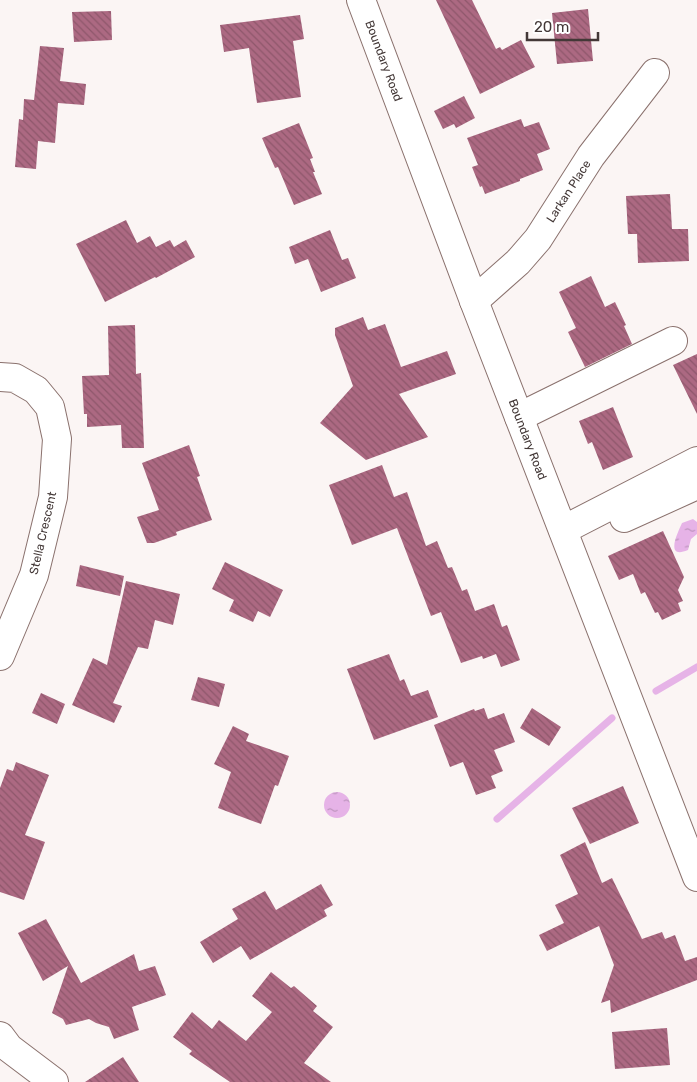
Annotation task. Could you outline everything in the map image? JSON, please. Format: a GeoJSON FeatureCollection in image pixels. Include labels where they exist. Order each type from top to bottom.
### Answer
{"type":"FeatureCollection","features":[{"type":"Feature","properties":{"kind":"street","name":"Boundary Road"},"geometry":{"type":"LineString","coordinates":[[361,0],[474,301],[696,873]]}},
{"type":"Feature","properties":{"kind":"street","name":"Larkan Place"},"geometry":{"type":"LineString","coordinates":[[474,301],[518,262],[538,238],[615,122],[655,73]]}},
{"type":"Feature","properties":{"kind":"street"},"geometry":{"type":"LineString","coordinates":[[519,417],[673,341]]}},
{"type":"Feature","properties":{"kind":"street","name":"Stella Crescent"},"geometry":{"type":"LineString","coordinates":[[0,376],[16,378],[36,390],[50,407],[57,439],[53,497],[34,575],[0,656]]}},
{"type":"Feature","properties":{"kind":"street"},"geometry":{"type":"LineString","coordinates":[[565,537],[697,461]]}},
{"type":"Feature","properties":{"kind":"street"},"geometry":{"type":"LineString","coordinates":[[565,537],[697,485]]}},
{"type":"Feature","properties":{"kind":"street"},"geometry":{"type":"LineString","coordinates":[[0,1036],[9,1048],[54,1082]]}},
{"type":"Feature","properties":{"kind":"water"},"geometry":{"type":"Polygon","coordinates":[[[693,519],[697,522],[697,534],[691,539],[688,550],[676,551],[674,544],[682,523],[693,519]]]}},
{"type":"Feature","properties":{"kind":"water"},"geometry":{"type":"Polygon","coordinates":[[[337,792],[346,796],[350,805],[346,814],[337,818],[328,814],[324,805],[328,796],[337,792]]]}},
{"type":"Feature","properties":{"kind":"building"},"geometry":{"type":"Polygon","coordinates":[[[436,0],[472,0],[496,49],[500,47],[502,50],[521,40],[535,67],[480,94],[436,0]]]}},
{"type":"Feature","properties":{"kind":"building"},"geometry":{"type":"Polygon","coordinates":[[[588,9],[593,61],[557,64],[552,13],[588,9]]]}},
{"type":"Feature","properties":{"kind":"building"},"geometry":{"type":"Polygon","coordinates":[[[111,11],[112,40],[74,42],[72,12],[111,11]]]}},
{"type":"Feature","properties":{"kind":"building"},"geometry":{"type":"Polygon","coordinates":[[[300,15],[304,39],[293,41],[301,97],[257,103],[249,48],[224,52],[220,25],[300,15]]]}},
{"type":"Feature","properties":{"kind":"building"},"geometry":{"type":"Polygon","coordinates":[[[40,46],[64,48],[60,81],[86,84],[84,105],[58,103],[55,143],[38,141],[36,169],[15,167],[19,119],[23,120],[24,99],[34,100],[40,46]]]}},
{"type":"Feature","properties":{"kind":"building"},"geometry":{"type":"Polygon","coordinates":[[[464,96],[475,118],[456,128],[454,124],[443,129],[434,111],[464,96]]]}},
{"type":"Feature","properties":{"kind":"building"},"geometry":{"type":"Polygon","coordinates":[[[521,119],[524,127],[539,122],[550,149],[537,154],[543,170],[485,194],[472,167],[478,165],[467,138],[521,119]]]}},
{"type":"Feature","properties":{"kind":"building"},"geometry":{"type":"Polygon","coordinates":[[[299,123],[313,158],[310,159],[315,172],[313,172],[322,194],[294,205],[278,167],[275,168],[262,138],[299,123]]]}},
{"type":"Feature","properties":{"kind":"building"},"geometry":{"type":"Polygon","coordinates":[[[670,194],[672,229],[688,229],[689,261],[638,263],[637,234],[628,234],[626,196],[670,194]]]}},
{"type":"Feature","properties":{"kind":"building"},"geometry":{"type":"Polygon","coordinates":[[[126,220],[137,243],[150,236],[156,247],[170,240],[174,247],[186,240],[195,257],[105,302],[76,244],[126,220]]]}},
{"type":"Feature","properties":{"kind":"building"},"geometry":{"type":"Polygon","coordinates":[[[330,230],[342,260],[348,258],[356,278],[321,292],[308,259],[295,264],[289,247],[330,230]]]}},
{"type":"Feature","properties":{"kind":"building"},"geometry":{"type":"Polygon","coordinates":[[[591,276],[605,307],[615,302],[626,325],[624,326],[632,344],[585,367],[568,332],[576,328],[559,292],[591,276]]]}},
{"type":"Feature","properties":{"kind":"building"},"geometry":{"type":"Polygon","coordinates":[[[363,317],[368,330],[385,324],[401,367],[447,351],[456,374],[399,394],[428,437],[366,460],[320,423],[353,386],[335,335],[335,328],[363,317]]]}},
{"type":"Feature","properties":{"kind":"building"},"geometry":{"type":"Polygon","coordinates":[[[135,325],[136,374],[141,373],[144,448],[122,448],[121,425],[87,427],[87,414],[84,414],[82,376],[109,375],[108,326],[135,325]]]}},
{"type":"Feature","properties":{"kind":"building"},"geometry":{"type":"Polygon","coordinates":[[[697,354],[697,414],[673,365],[697,354]]]}},
{"type":"Feature","properties":{"kind":"building"},"geometry":{"type":"Polygon","coordinates":[[[613,407],[633,457],[603,470],[592,442],[588,444],[579,421],[613,407]]]}},
{"type":"Feature","properties":{"kind":"building"},"geometry":{"type":"Polygon","coordinates":[[[189,445],[200,476],[197,477],[212,520],[176,532],[177,535],[154,543],[147,543],[137,517],[159,510],[142,463],[189,445]]]}},
{"type":"Feature","properties":{"kind":"building"},"geometry":{"type":"Polygon","coordinates":[[[382,465],[394,497],[407,492],[426,546],[437,541],[448,568],[452,567],[462,591],[467,589],[475,611],[494,604],[502,627],[507,625],[520,660],[501,667],[496,654],[483,659],[482,656],[461,663],[441,612],[431,616],[397,528],[352,545],[329,485],[382,465]]]}},
{"type":"Feature","properties":{"kind":"building"},"geometry":{"type":"Polygon","coordinates":[[[663,531],[684,577],[678,590],[683,601],[678,603],[681,611],[662,620],[658,612],[655,613],[645,592],[641,594],[633,574],[619,580],[608,556],[663,531]]]}},
{"type":"Feature","properties":{"kind":"building"},"geometry":{"type":"Polygon","coordinates":[[[225,562],[283,590],[270,617],[258,611],[253,622],[229,611],[234,600],[212,589],[225,562]]]}},
{"type":"Feature","properties":{"kind":"building"},"geometry":{"type":"Polygon","coordinates":[[[80,565],[124,576],[120,596],[76,586],[80,565]]]}},
{"type":"Feature","properties":{"kind":"building"},"geometry":{"type":"Polygon","coordinates":[[[126,581],[180,594],[173,625],[155,620],[148,649],[138,647],[113,703],[122,706],[114,723],[72,705],[93,658],[107,665],[126,581]]]}},
{"type":"Feature","properties":{"kind":"building"},"geometry":{"type":"Polygon","coordinates":[[[389,654],[400,681],[404,679],[411,696],[428,690],[438,717],[374,740],[347,669],[389,654]]]}},
{"type":"Feature","properties":{"kind":"building"},"geometry":{"type":"Polygon","coordinates":[[[198,677],[225,684],[219,707],[191,700],[198,677]]]}},
{"type":"Feature","properties":{"kind":"building"},"geometry":{"type":"Polygon","coordinates":[[[41,693],[65,704],[57,724],[32,713],[41,693]]]}},
{"type":"Feature","properties":{"kind":"building"},"geometry":{"type":"Polygon","coordinates":[[[484,708],[488,719],[504,713],[515,742],[494,750],[503,771],[491,776],[496,788],[476,795],[463,762],[450,767],[434,725],[474,709],[475,711],[484,708]]]}},
{"type":"Feature","properties":{"kind":"building"},"geometry":{"type":"Polygon","coordinates":[[[532,708],[561,727],[549,746],[520,728],[532,708]]]}},
{"type":"Feature","properties":{"kind":"building"},"geometry":{"type":"Polygon","coordinates":[[[233,726],[249,734],[246,741],[289,756],[278,786],[275,785],[261,824],[218,808],[231,772],[214,764],[233,726]]]}},
{"type":"Feature","properties":{"kind":"building"},"geometry":{"type":"Polygon","coordinates":[[[16,762],[49,775],[25,835],[45,842],[24,900],[0,892],[0,788],[7,769],[13,771],[16,762]]]}},
{"type":"Feature","properties":{"kind":"building"},"geometry":{"type":"Polygon","coordinates":[[[623,786],[639,823],[590,844],[572,808],[623,786]]]}},
{"type":"Feature","properties":{"kind":"building"},"geometry":{"type":"Polygon","coordinates":[[[585,842],[602,883],[612,878],[642,939],[662,932],[665,939],[675,935],[685,961],[697,957],[697,980],[611,1013],[610,1000],[601,1003],[614,965],[599,926],[547,951],[539,935],[564,923],[555,905],[578,894],[560,855],[585,842]]]}},
{"type":"Feature","properties":{"kind":"building"},"geometry":{"type":"Polygon","coordinates":[[[321,884],[333,905],[324,910],[327,916],[250,960],[241,946],[213,963],[200,942],[238,919],[232,909],[265,891],[276,910],[321,884]]]}},
{"type":"Feature","properties":{"kind":"building"},"geometry":{"type":"Polygon","coordinates":[[[46,919],[81,983],[134,954],[139,971],[155,966],[166,995],[132,1007],[139,1030],[114,1039],[109,1027],[89,1019],[66,1025],[63,1019],[52,1013],[68,966],[43,981],[18,933],[46,919]]]}},
{"type":"Feature","properties":{"kind":"building"},"geometry":{"type":"Polygon","coordinates":[[[271,972],[291,988],[294,986],[317,1006],[313,1011],[333,1027],[304,1063],[331,1082],[230,1082],[189,1054],[192,1051],[173,1037],[192,1012],[212,1029],[219,1020],[246,1041],[272,1012],[252,996],[271,972]]]}},
{"type":"Feature","properties":{"kind":"building"},"geometry":{"type":"Polygon","coordinates":[[[667,1028],[670,1065],[615,1069],[612,1032],[667,1028]]]}},
{"type":"Feature","properties":{"kind":"building"},"geometry":{"type":"Polygon","coordinates":[[[123,1057],[139,1082],[85,1082],[123,1057]]]}},
{"type":"Feature","properties":{"kind":"waterway"},"geometry":{"type":"LineString","coordinates":[[656,691],[697,667]]}},
{"type":"Feature","properties":{"kind":"waterway"},"geometry":{"type":"LineString","coordinates":[[497,819],[612,718]]}}]}
